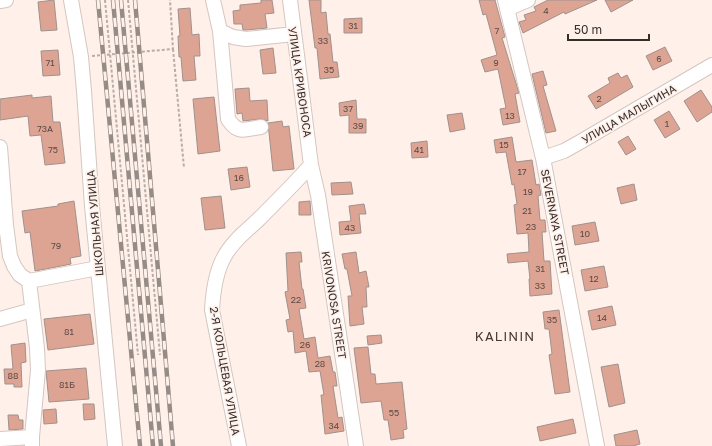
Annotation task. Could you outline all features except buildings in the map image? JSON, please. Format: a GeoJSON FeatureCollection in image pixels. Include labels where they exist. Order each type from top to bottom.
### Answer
{"type":"FeatureCollection","features":[{"type":"Feature","properties":{"kind":"street"},"geometry":{"type":"LineString","coordinates":[[0,1],[6,0]]}},
{"type":"Feature","properties":{"kind":"street","name":"ШКОЛЬНАЯ УЛИЦА"},"geometry":{"type":"LineString","coordinates":[[71,0],[80,57],[115,446]]}},
{"type":"Feature","properties":{"kind":"street"},"geometry":{"type":"LineString","coordinates":[[213,0],[220,31],[228,119],[233,127],[239,130],[261,127]]}},
{"type":"Feature","properties":{"kind":"street","name":"УЛИЦА КРИВОНОСА"},"geometry":{"type":"LineString","coordinates":[[290,0],[311,165]]}},
{"type":"Feature","properties":{"kind":"street"},"geometry":{"type":"LineString","coordinates":[[506,5],[528,0]]}},
{"type":"Feature","properties":{"kind":"street","name":"SEVERNAYA STREET"},"geometry":{"type":"LineString","coordinates":[[506,5],[543,158],[597,446]]}},
{"type":"Feature","properties":{"kind":"street"},"geometry":{"type":"LineString","coordinates":[[220,31],[233,37],[246,39],[294,34]]}},
{"type":"Feature","properties":{"kind":"street","name":"УЛИЦА МАЛЫГИНА"},"geometry":{"type":"LineString","coordinates":[[543,158],[564,151],[712,65]]}},
{"type":"Feature","properties":{"kind":"street"},"geometry":{"type":"LineString","coordinates":[[0,147],[10,256],[20,275],[29,281],[98,268]]}},
{"type":"Feature","properties":{"kind":"street","name":"2-Я КОЛЬЦЕВАЯ УЛИЦА"},"geometry":{"type":"LineString","coordinates":[[239,446],[212,310],[217,272],[224,258],[234,244],[311,165]]}},
{"type":"Feature","properties":{"kind":"street","name":"KRIVONOSA STREET"},"geometry":{"type":"LineString","coordinates":[[311,165],[318,195],[356,446]]}},
{"type":"Feature","properties":{"kind":"street"},"geometry":{"type":"LineString","coordinates":[[0,439],[32,442],[38,370],[37,348],[29,281]]}},
{"type":"Feature","properties":{"kind":"street"},"geometry":{"type":"LineString","coordinates":[[0,319],[32,310]]}},
{"type":"Feature","properties":{"kind":"path"},"geometry":{"type":"LineString","coordinates":[[105,0],[138,355]]}},
{"type":"Feature","properties":{"kind":"path"},"geometry":{"type":"LineString","coordinates":[[128,0],[160,355]]}},
{"type":"Feature","properties":{"kind":"path"},"geometry":{"type":"LineString","coordinates":[[170,0],[184,168]]}},
{"type":"Feature","properties":{"kind":"path"},"geometry":{"type":"LineString","coordinates":[[80,57],[173,49]]}},
{"type":"Feature","properties":{"kind":"railway"},"geometry":{"type":"LineString","coordinates":[[98,0],[140,446]]}},
{"type":"Feature","properties":{"kind":"railway"},"geometry":{"type":"LineString","coordinates":[[113,0],[153,446]]}},
{"type":"Feature","properties":{"kind":"railway"},"geometry":{"type":"LineString","coordinates":[[121,0],[161,446]]}},
{"type":"Feature","properties":{"kind":"railway"},"geometry":{"type":"LineString","coordinates":[[135,0],[173,446]]}},
{"type":"Feature","properties":{"kind":"district","name":"KALININ"},"geometry":{"type":"Point","coordinates":[505,336]}}]}
